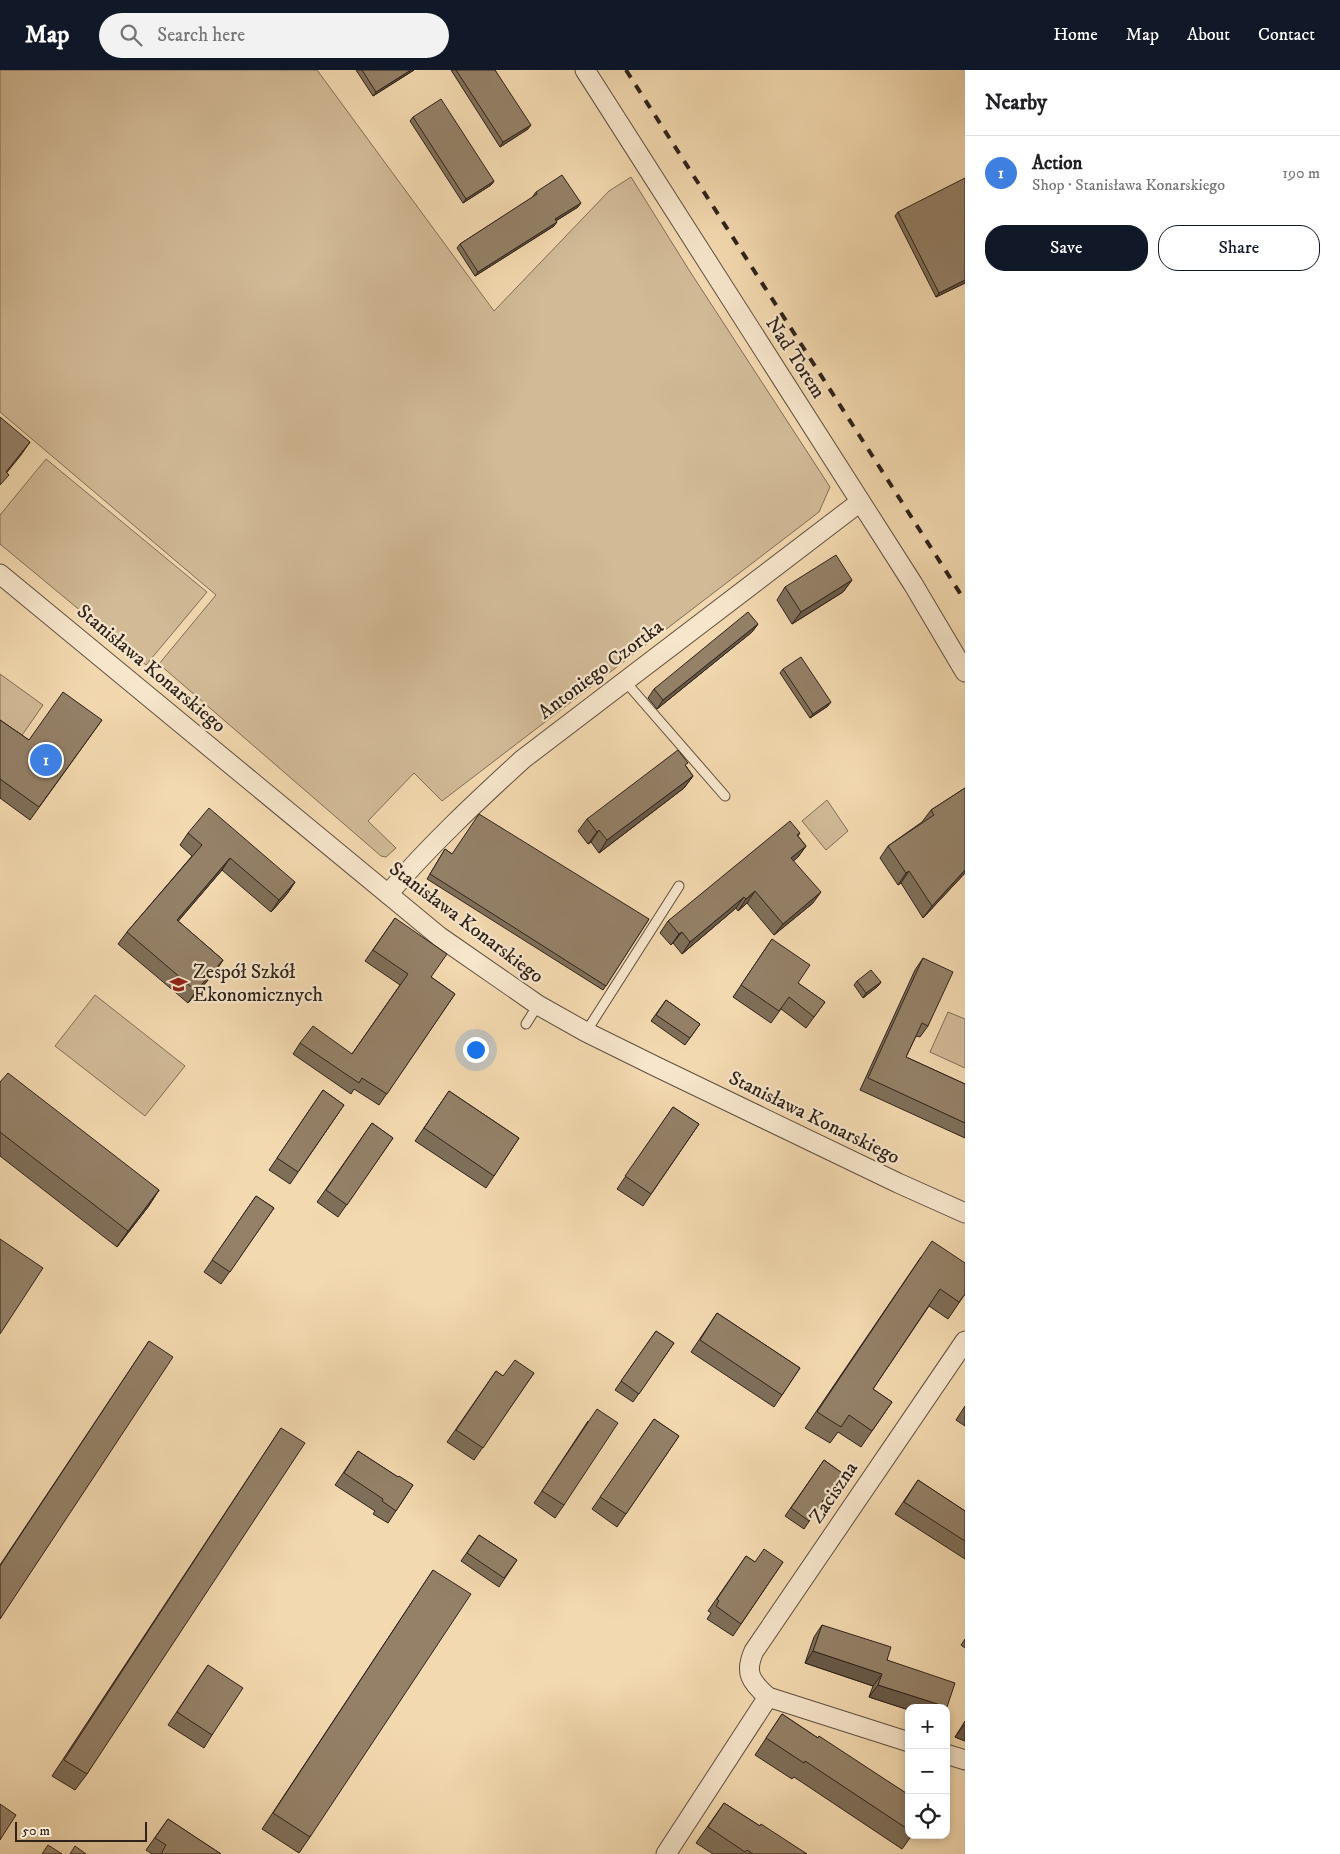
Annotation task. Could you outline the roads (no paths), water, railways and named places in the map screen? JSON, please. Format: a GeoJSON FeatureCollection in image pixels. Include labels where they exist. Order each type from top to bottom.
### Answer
{"type":"FeatureCollection","features":[{"type":"Feature","properties":{"kind":"street","name":"Nad Torem"},"geometry":{"type":"LineString","coordinates":[[585,70],[913,584],[965,672]]}},
{"type":"Feature","properties":{"kind":"street","name":"Antoniego Czortka"},"geometry":{"type":"LineString","coordinates":[[388,894],[405,874],[479,799],[523,759],[624,680],[860,502]]}},
{"type":"Feature","properties":{"kind":"street","name":"Stanisława Konarskiego"},"geometry":{"type":"LineString","coordinates":[[0,574],[440,937],[538,1004],[586,1032],[872,1171],[965,1213]]}},
{"type":"Feature","properties":{"kind":"street","name":"Zaciszna"},"geometry":{"type":"LineString","coordinates":[[768,1697],[758,1689],[749,1673],[749,1666],[754,1651],[965,1341]]}},
{"type":"Feature","properties":{"kind":"street"},"geometry":{"type":"LineString","coordinates":[[666,1854],[768,1697],[905,1741]]}},
{"type":"Feature","properties":{"kind":"street"},"geometry":{"type":"LineString","coordinates":[[950,1755],[965,1760]]}},
{"type":"Feature","properties":{"kind":"lane"},"geometry":{"type":"LineString","coordinates":[[624,680],[725,796]]}},
{"type":"Feature","properties":{"kind":"lane"},"geometry":{"type":"LineString","coordinates":[[586,1032],[679,886]]}},
{"type":"Feature","properties":{"kind":"lane"},"geometry":{"type":"LineString","coordinates":[[526,1024],[538,1004]]}},
{"type":"Feature","properties":{"kind":"railway"},"geometry":{"type":"LineString","coordinates":[[626,70],[965,601]]}},
{"type":"Feature","properties":{"kind":"place","name":"Action"},"geometry":{"type":"Point","coordinates":[46,760]}},
{"type":"Feature","properties":{"kind":"place","name":"Zespół Szkół Ekonomicznych"},"geometry":{"type":"Point","coordinates":[179,984]}}]}
